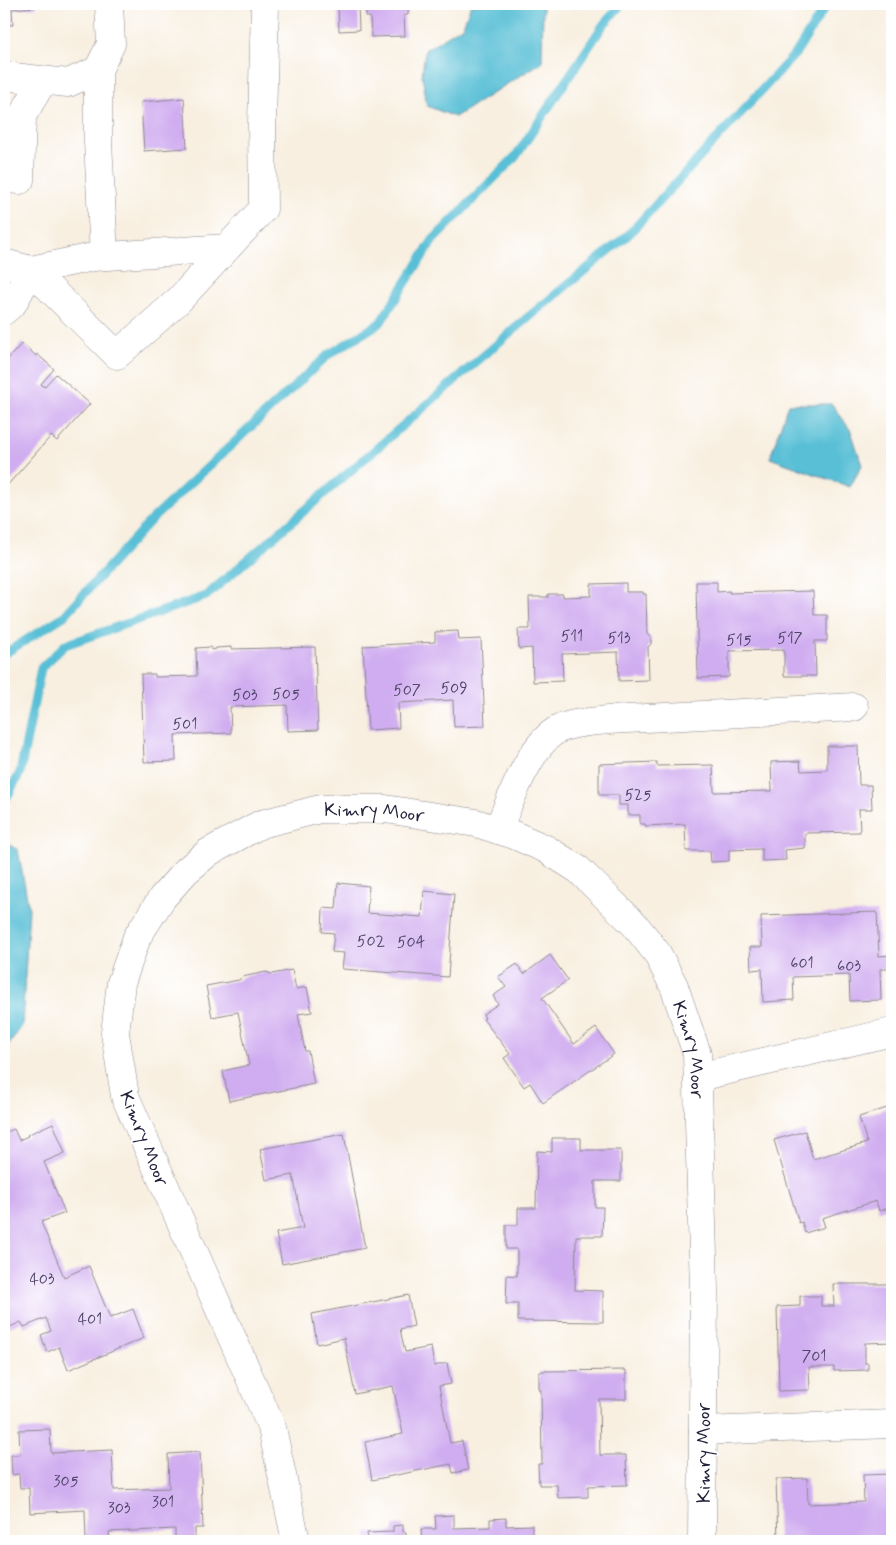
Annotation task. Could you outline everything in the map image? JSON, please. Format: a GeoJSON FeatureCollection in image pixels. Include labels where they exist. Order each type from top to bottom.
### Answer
{"type":"FeatureCollection","features":[{"type":"Feature","properties":{"kind":"street"},"geometry":{"type":"LineString","coordinates":[[104,256],[98,142],[98,70],[111,44],[109,4]]}},
{"type":"Feature","properties":{"kind":"street"},"geometry":{"type":"LineString","coordinates":[[31,270],[116,355],[179,300],[263,209],[262,124],[265,4]]}},
{"type":"Feature","properties":{"kind":"street"},"geometry":{"type":"LineString","coordinates":[[4,76],[68,83],[98,70]]}},
{"type":"Feature","properties":{"kind":"street"},"geometry":{"type":"LineString","coordinates":[[4,179],[20,180],[22,116],[43,81]]}},
{"type":"Feature","properties":{"kind":"street"},"geometry":{"type":"LineString","coordinates":[[4,263],[31,270],[104,256],[227,248]]}},
{"type":"Feature","properties":{"kind":"street"},"geometry":{"type":"LineString","coordinates":[[4,310],[13,303],[31,270]]}},
{"type":"Feature","properties":{"kind":"street"},"geometry":{"type":"LineString","coordinates":[[498,830],[523,772],[541,744],[557,730],[577,723],[854,708]]}},
{"type":"Feature","properties":{"kind":"street","name":"Kimry Moor"},"geometry":{"type":"LineString","coordinates":[[296,1541],[272,1428],[125,1096],[115,1033],[121,983],[137,937],[162,898],[186,871],[209,852],[261,824],[320,809],[385,809],[476,823],[514,835],[546,849],[579,870],[635,925],[657,953],[674,986],[697,1054],[704,1289],[702,1541]]}},
{"type":"Feature","properties":{"kind":"street"},"geometry":{"type":"LineString","coordinates":[[698,1077],[892,1032]]}},
{"type":"Feature","properties":{"kind":"street"},"geometry":{"type":"LineString","coordinates":[[703,1431],[892,1424]]}},
{"type":"Feature","properties":{"kind":"water"},"geometry":{"type":"Polygon","coordinates":[[[471,4],[543,4],[542,62],[455,117],[427,106],[422,75],[425,50],[463,26],[471,4]]]}},
{"type":"Feature","properties":{"kind":"water"},"geometry":{"type":"Polygon","coordinates":[[[788,404],[832,404],[851,431],[862,465],[850,487],[770,458],[788,404]]]}},
{"type":"Feature","properties":{"kind":"water"},"geometry":{"type":"Polygon","coordinates":[[[4,842],[18,850],[29,909],[22,1026],[4,1052],[4,842]]]}},
{"type":"Feature","properties":{"kind":"building"},"geometry":{"type":"Polygon","coordinates":[[[4,4],[36,4],[36,7],[12,9],[13,25],[7,25],[8,46],[4,46],[4,4]]]}},
{"type":"Feature","properties":{"kind":"building"},"geometry":{"type":"Polygon","coordinates":[[[338,4],[358,4],[359,30],[339,31],[338,4]]]}},
{"type":"Feature","properties":{"kind":"building"},"geometry":{"type":"Polygon","coordinates":[[[366,4],[408,4],[408,15],[404,15],[405,36],[371,37],[370,17],[366,17],[366,4]]]}},
{"type":"Feature","properties":{"kind":"building"},"geometry":{"type":"Polygon","coordinates":[[[184,98],[187,148],[144,151],[141,102],[184,98]]]}},
{"type":"Feature","properties":{"kind":"building"},"geometry":{"type":"Polygon","coordinates":[[[22,343],[54,369],[41,384],[44,387],[56,374],[90,404],[57,441],[51,436],[4,489],[4,360],[5,358],[7,360],[22,343]]]}},
{"type":"Feature","properties":{"kind":"building"},"geometry":{"type":"Polygon","coordinates":[[[696,582],[717,582],[717,592],[730,591],[729,593],[813,591],[814,615],[827,615],[827,641],[815,641],[816,676],[784,676],[784,650],[729,651],[729,677],[698,678],[696,582]]]}},
{"type":"Feature","properties":{"kind":"building"},"geometry":{"type":"Polygon","coordinates":[[[626,583],[626,592],[643,592],[643,594],[646,594],[647,634],[651,638],[651,644],[648,647],[649,680],[619,681],[618,652],[562,654],[563,681],[533,682],[532,648],[519,649],[518,629],[530,629],[529,597],[548,597],[548,594],[563,594],[563,597],[591,596],[591,584],[626,583]]]}},
{"type":"Feature","properties":{"kind":"building"},"geometry":{"type":"Polygon","coordinates":[[[458,631],[459,640],[481,639],[485,726],[454,727],[453,700],[398,703],[399,728],[368,730],[363,646],[435,642],[435,632],[458,631]]]}},
{"type":"Feature","properties":{"kind":"building"},"geometry":{"type":"Polygon","coordinates":[[[211,647],[211,650],[231,647],[231,649],[315,647],[318,730],[288,731],[287,705],[230,707],[231,733],[175,735],[176,761],[144,762],[141,674],[155,674],[155,677],[197,676],[196,648],[211,647]]]}},
{"type":"Feature","properties":{"kind":"building"},"geometry":{"type":"Polygon","coordinates":[[[827,746],[858,746],[859,785],[871,785],[872,809],[859,809],[860,832],[805,833],[805,848],[785,850],[786,860],[762,861],[762,849],[729,850],[729,861],[711,862],[710,851],[686,851],[685,824],[645,826],[645,824],[640,824],[640,815],[628,815],[628,805],[619,805],[619,795],[599,795],[599,764],[657,762],[657,766],[713,765],[714,792],[772,791],[771,762],[800,761],[801,771],[827,770],[827,746]]]}},
{"type":"Feature","properties":{"kind":"building"},"geometry":{"type":"Polygon","coordinates":[[[338,883],[369,886],[367,913],[422,917],[424,891],[454,894],[448,977],[342,969],[344,953],[332,952],[334,933],[322,932],[323,908],[336,909],[338,883]]]}},
{"type":"Feature","properties":{"kind":"building"},"geometry":{"type":"Polygon","coordinates":[[[877,912],[879,956],[891,955],[892,969],[880,969],[881,1000],[850,1001],[849,975],[793,977],[794,1000],[763,1002],[762,969],[751,970],[750,947],[762,947],[761,916],[877,912]]]}},
{"type":"Feature","properties":{"kind":"building"},"geometry":{"type":"Polygon","coordinates":[[[550,955],[568,980],[542,998],[574,1044],[596,1028],[614,1054],[543,1103],[530,1083],[524,1087],[504,1058],[510,1054],[483,1019],[485,1018],[483,1014],[498,1004],[493,996],[506,987],[498,977],[517,964],[524,974],[550,955]]]}},
{"type":"Feature","properties":{"kind":"building"},"geometry":{"type":"Polygon","coordinates":[[[292,970],[296,989],[307,987],[312,1012],[298,1014],[305,1051],[308,1051],[314,1084],[229,1101],[223,1071],[249,1065],[238,1012],[212,1017],[206,986],[239,980],[242,977],[266,972],[272,974],[292,970]]]}},
{"type":"Feature","properties":{"kind":"building"},"geometry":{"type":"Polygon","coordinates":[[[887,1108],[892,1118],[892,1207],[879,1211],[876,1201],[822,1218],[825,1227],[805,1233],[802,1222],[799,1223],[774,1140],[805,1131],[813,1159],[867,1143],[859,1117],[887,1108]]]}},
{"type":"Feature","properties":{"kind":"building"},"geometry":{"type":"Polygon","coordinates":[[[53,1123],[65,1153],[44,1162],[65,1213],[41,1222],[64,1277],[89,1266],[110,1318],[133,1309],[144,1338],[68,1370],[59,1347],[47,1352],[41,1335],[51,1331],[46,1318],[24,1327],[21,1322],[10,1327],[4,1312],[4,1295],[9,1293],[4,1281],[4,1133],[14,1129],[19,1140],[53,1123]]]}},
{"type":"Feature","properties":{"kind":"building"},"geometry":{"type":"Polygon","coordinates":[[[344,1134],[365,1248],[282,1264],[276,1233],[303,1228],[293,1175],[266,1180],[260,1149],[344,1134]]]}},
{"type":"Feature","properties":{"kind":"building"},"geometry":{"type":"Polygon","coordinates":[[[552,1138],[581,1138],[581,1150],[621,1150],[621,1181],[595,1181],[595,1207],[603,1207],[602,1236],[576,1236],[575,1290],[603,1291],[603,1322],[518,1321],[518,1304],[506,1304],[507,1275],[517,1276],[517,1249],[506,1249],[506,1225],[518,1225],[518,1208],[536,1208],[537,1151],[552,1152],[552,1138]]]}},
{"type":"Feature","properties":{"kind":"building"},"geometry":{"type":"Polygon","coordinates":[[[833,1284],[892,1284],[892,1342],[865,1343],[865,1363],[868,1363],[868,1370],[834,1371],[834,1367],[809,1367],[810,1390],[779,1391],[777,1307],[800,1306],[800,1296],[821,1296],[821,1306],[834,1306],[833,1284]]]}},
{"type":"Feature","properties":{"kind":"building"},"geometry":{"type":"Polygon","coordinates":[[[408,1295],[414,1326],[400,1329],[405,1352],[431,1347],[434,1366],[447,1363],[451,1384],[439,1386],[450,1443],[462,1441],[468,1470],[453,1473],[451,1464],[372,1480],[365,1442],[403,1434],[393,1386],[355,1394],[344,1338],[317,1344],[312,1314],[408,1295]]]}},
{"type":"Feature","properties":{"kind":"building"},"geometry":{"type":"Polygon","coordinates":[[[626,1370],[626,1399],[599,1399],[600,1455],[626,1455],[627,1485],[588,1486],[588,1497],[558,1498],[557,1485],[539,1485],[538,1464],[542,1464],[539,1373],[542,1371],[626,1370]]]}},
{"type":"Feature","properties":{"kind":"building"},"geometry":{"type":"Polygon","coordinates":[[[50,1429],[51,1453],[112,1450],[114,1490],[169,1488],[168,1454],[200,1452],[203,1528],[195,1528],[195,1540],[175,1541],[175,1529],[109,1532],[110,1541],[86,1541],[85,1510],[30,1513],[29,1488],[20,1488],[19,1474],[12,1475],[11,1455],[20,1455],[19,1430],[50,1429]]]}},
{"type":"Feature","properties":{"kind":"building"},"geometry":{"type":"Polygon","coordinates":[[[892,1474],[892,1541],[778,1541],[776,1479],[807,1478],[808,1504],[864,1502],[863,1475],[892,1474]]]}},
{"type":"Feature","properties":{"kind":"building"},"geometry":{"type":"Polygon","coordinates":[[[454,1515],[454,1528],[490,1527],[490,1519],[506,1518],[506,1526],[532,1525],[532,1541],[422,1541],[421,1529],[436,1529],[435,1516],[454,1515]]]}},
{"type":"Feature","properties":{"kind":"building"},"geometry":{"type":"Polygon","coordinates":[[[403,1525],[403,1532],[406,1532],[406,1541],[368,1541],[367,1533],[393,1532],[393,1526],[403,1525]]]}},
{"type":"Feature","properties":{"kind":"waterway"},"geometry":{"type":"LineString","coordinates":[[4,654],[64,616],[151,520],[328,355],[380,323],[433,240],[516,156],[604,24],[622,4]]}},
{"type":"Feature","properties":{"kind":"waterway"},"geometry":{"type":"LineString","coordinates":[[4,802],[20,773],[41,668],[65,645],[206,596],[527,318],[628,235],[796,53],[827,4]]}}]}
